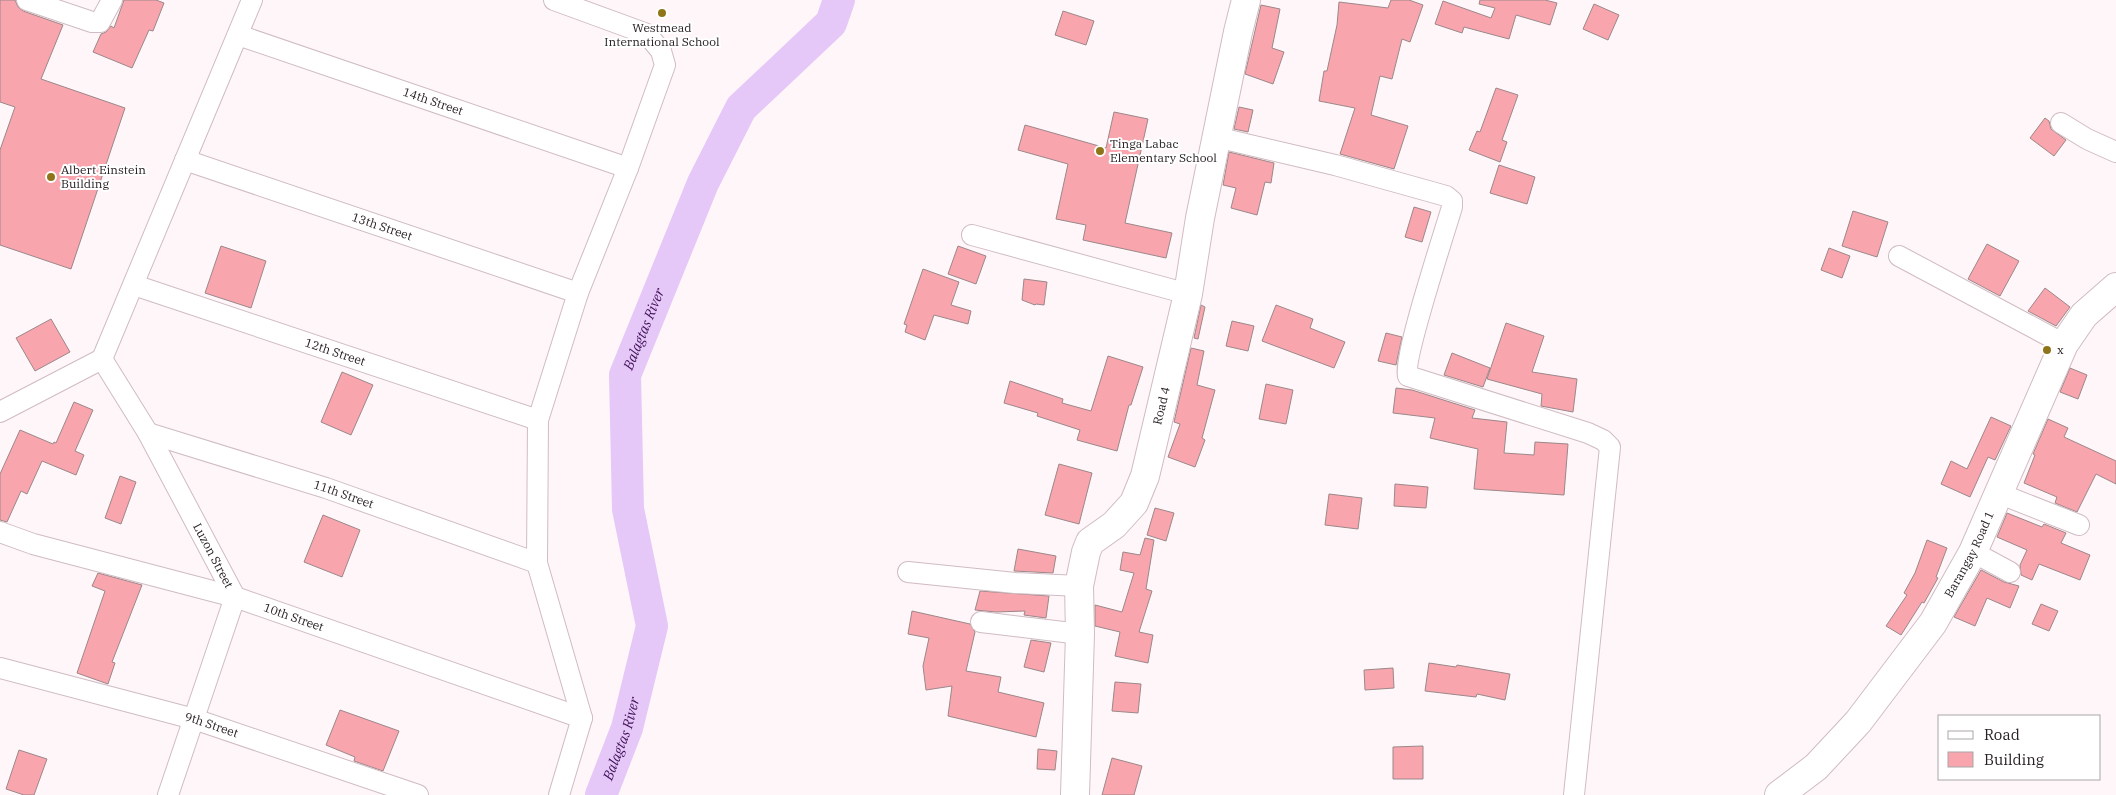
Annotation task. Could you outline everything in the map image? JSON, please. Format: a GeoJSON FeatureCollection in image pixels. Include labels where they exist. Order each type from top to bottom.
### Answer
{"type":"FeatureCollection","features":[{"type":"Feature","properties":{"kind":"street"},"geometry":{"type":"LineString","coordinates":[[27,0],[92,22],[100,22],[112,0]]}},
{"type":"Feature","properties":{"kind":"street"},"geometry":{"type":"LineString","coordinates":[[0,412],[102,359],[252,0]]}},
{"type":"Feature","properties":{"kind":"street"},"geometry":{"type":"LineString","coordinates":[[554,0],[647,34],[661,51],[665,65],[628,168],[578,293],[538,420],[537,563],[582,718],[559,795]]}},
{"type":"Feature","properties":{"kind":"street","name":"Road 4"},"geometry":{"type":"LineString","coordinates":[[1074,795],[1080,634],[1079,586],[1086,552],[1090,542],[1114,525],[1134,503],[1146,476],[1188,294],[1200,218],[1246,0]]}},
{"type":"Feature","properties":{"kind":"street","name":"14th Street"},"geometry":{"type":"LineString","coordinates":[[238,35],[628,168]]}},
{"type":"Feature","properties":{"kind":"street"},"geometry":{"type":"LineString","coordinates":[[2061,123],[2087,139],[2116,152]]}},
{"type":"Feature","properties":{"kind":"street"},"geometry":{"type":"LineString","coordinates":[[1216,137],[1335,165],[1446,196],[1452,201],[1452,207],[1421,310],[1407,364],[1408,376],[1588,433],[1603,440],[1610,448],[1574,795]]}},
{"type":"Feature","properties":{"kind":"street","name":"13th Street"},"geometry":{"type":"LineString","coordinates":[[185,160],[578,293]]}},
{"type":"Feature","properties":{"kind":"street"},"geometry":{"type":"LineString","coordinates":[[972,235],[1188,294]]}},
{"type":"Feature","properties":{"kind":"street"},"geometry":{"type":"LineString","coordinates":[[1899,256],[2064,344]]}},
{"type":"Feature","properties":{"kind":"street","name":"12th Street"},"geometry":{"type":"LineString","coordinates":[[134,285],[538,420]]}},
{"type":"Feature","properties":{"kind":"street","name":"Barangay Road 1"},"geometry":{"type":"LineString","coordinates":[[1779,795],[1816,767],[1858,722],[1933,623],[1973,552],[2064,344],[2084,315],[2116,287]]}},
{"type":"Feature","properties":{"kind":"street","name":"Luzon Street"},"geometry":{"type":"LineString","coordinates":[[102,359],[148,433],[235,597],[168,795]]}},
{"type":"Feature","properties":{"kind":"street","name":"11th Street"},"geometry":{"type":"LineString","coordinates":[[148,433],[326,488],[537,563]]}},
{"type":"Feature","properties":{"kind":"street"},"geometry":{"type":"LineString","coordinates":[[1998,493],[2079,525]]}},
{"type":"Feature","properties":{"kind":"street","name":"10th Street"},"geometry":{"type":"LineString","coordinates":[[0,532],[33,544],[235,597],[582,718]]}},
{"type":"Feature","properties":{"kind":"street"},"geometry":{"type":"LineString","coordinates":[[1973,552],[2010,572]]}},
{"type":"Feature","properties":{"kind":"street"},"geometry":{"type":"LineString","coordinates":[[908,572],[1015,583],[1079,586]]}},
{"type":"Feature","properties":{"kind":"street"},"geometry":{"type":"LineString","coordinates":[[981,622],[1080,634]]}},
{"type":"Feature","properties":{"kind":"street","name":"9th Street"},"geometry":{"type":"LineString","coordinates":[[0,668],[194,719],[418,795]]}},
{"type":"Feature","properties":{"kind":"building","name":"Albert Einstein Building"},"geometry":{"type":"Polygon","coordinates":[[[0,0],[15,0],[18,7],[23,11],[63,25],[41,79],[125,108],[71,269],[0,245],[0,150],[15,107],[0,102],[0,0]]]}},
{"type":"Feature","properties":{"kind":"building"},"geometry":{"type":"Polygon","coordinates":[[[124,0],[156,0],[164,3],[153,31],[149,30],[132,68],[93,52],[101,34],[106,32],[111,26],[114,28],[124,0]]]}},
{"type":"Feature","properties":{"kind":"building"},"geometry":{"type":"Polygon","coordinates":[[[1391,0],[1409,0],[1423,5],[1410,42],[1402,39],[1392,79],[1380,76],[1371,115],[1408,126],[1394,169],[1340,154],[1355,108],[1319,101],[1324,71],[1327,71],[1337,25],[1339,2],[1388,8],[1391,0]]]}},
{"type":"Feature","properties":{"kind":"building"},"geometry":{"type":"Polygon","coordinates":[[[1480,0],[1545,0],[1557,3],[1550,25],[1516,15],[1509,39],[1464,27],[1462,33],[1435,24],[1443,1],[1491,18],[1495,8],[1479,4],[1480,0]]]}},
{"type":"Feature","properties":{"kind":"building"},"geometry":{"type":"Polygon","coordinates":[[[1594,4],[1619,15],[1608,40],[1583,29],[1594,4]]]}},
{"type":"Feature","properties":{"kind":"building"},"geometry":{"type":"Polygon","coordinates":[[[1261,5],[1280,9],[1272,48],[1284,52],[1273,84],[1245,74],[1261,5]]]}},
{"type":"Feature","properties":{"kind":"building"},"geometry":{"type":"Polygon","coordinates":[[[1063,11],[1094,21],[1086,45],[1055,35],[1063,11]]]}},
{"type":"Feature","properties":{"kind":"building"},"geometry":{"type":"Polygon","coordinates":[[[1496,88],[1518,95],[1502,140],[1507,142],[1500,162],[1469,150],[1477,131],[1480,132],[1496,88]]]}},
{"type":"Feature","properties":{"kind":"building"},"geometry":{"type":"Polygon","coordinates":[[[1239,107],[1253,110],[1248,132],[1234,129],[1239,107]]]}},
{"type":"Feature","properties":{"kind":"building"},"geometry":{"type":"Polygon","coordinates":[[[1114,112],[1148,119],[1125,223],[1172,233],[1166,258],[1083,240],[1086,225],[1056,219],[1068,164],[1018,150],[1025,125],[1106,148],[1114,112]]]}},
{"type":"Feature","properties":{"kind":"building"},"geometry":{"type":"Polygon","coordinates":[[[2045,118],[2049,121],[2051,129],[2066,140],[2054,156],[2030,138],[2045,118]]]}},
{"type":"Feature","properties":{"kind":"building"},"geometry":{"type":"Polygon","coordinates":[[[1229,152],[1274,163],[1271,183],[1265,182],[1257,215],[1231,208],[1236,188],[1223,185],[1229,152]]]}},
{"type":"Feature","properties":{"kind":"building"},"geometry":{"type":"Polygon","coordinates":[[[1499,165],[1535,177],[1527,204],[1490,193],[1499,165]]]}},
{"type":"Feature","properties":{"kind":"building"},"geometry":{"type":"Polygon","coordinates":[[[1414,207],[1431,212],[1422,242],[1405,237],[1414,207]]]}},
{"type":"Feature","properties":{"kind":"building"},"geometry":{"type":"Polygon","coordinates":[[[1853,211],[1888,222],[1877,257],[1842,246],[1853,211]]]}},
{"type":"Feature","properties":{"kind":"building"},"geometry":{"type":"Polygon","coordinates":[[[1987,244],[2019,261],[2000,296],[1968,279],[1987,244]]]}},
{"type":"Feature","properties":{"kind":"building"},"geometry":{"type":"Polygon","coordinates":[[[221,246],[266,261],[251,308],[205,293],[221,246]]]}},
{"type":"Feature","properties":{"kind":"building"},"geometry":{"type":"Polygon","coordinates":[[[958,246],[986,256],[976,284],[948,274],[958,246]]]}},
{"type":"Feature","properties":{"kind":"building"},"geometry":{"type":"Polygon","coordinates":[[[1829,248],[1850,256],[1842,278],[1821,270],[1829,248]]]}},
{"type":"Feature","properties":{"kind":"building"},"geometry":{"type":"Polygon","coordinates":[[[923,269],[959,282],[951,305],[971,311],[968,324],[934,315],[925,340],[905,332],[907,325],[904,324],[923,269]]]}},
{"type":"Feature","properties":{"kind":"building"},"geometry":{"type":"Polygon","coordinates":[[[1024,279],[1047,282],[1044,305],[1035,305],[1022,300],[1024,279]]]}},
{"type":"Feature","properties":{"kind":"building"},"geometry":{"type":"Polygon","coordinates":[[[2045,288],[2070,307],[2056,326],[2028,311],[2045,288]]]}},
{"type":"Feature","properties":{"kind":"building"},"geometry":{"type":"Polygon","coordinates":[[[1201,305],[1205,307],[1198,339],[1194,338],[1201,305]]]}},
{"type":"Feature","properties":{"kind":"building"},"geometry":{"type":"Polygon","coordinates":[[[1276,305],[1313,319],[1310,328],[1345,342],[1334,368],[1262,341],[1276,305]]]}},
{"type":"Feature","properties":{"kind":"building"},"geometry":{"type":"Polygon","coordinates":[[[51,319],[70,352],[35,371],[16,338],[51,319]]]}},
{"type":"Feature","properties":{"kind":"building"},"geometry":{"type":"Polygon","coordinates":[[[1232,321],[1254,326],[1248,351],[1226,346],[1232,321]]]}},
{"type":"Feature","properties":{"kind":"building"},"geometry":{"type":"Polygon","coordinates":[[[1506,323],[1544,336],[1532,372],[1577,379],[1573,412],[1541,406],[1542,394],[1487,379],[1506,323]]]}},
{"type":"Feature","properties":{"kind":"building"},"geometry":{"type":"Polygon","coordinates":[[[1386,333],[1402,337],[1396,365],[1378,361],[1386,333]]]}},
{"type":"Feature","properties":{"kind":"building"},"geometry":{"type":"Polygon","coordinates":[[[1191,348],[1204,351],[1197,385],[1215,390],[1202,438],[1205,440],[1195,467],[1168,457],[1180,424],[1174,422],[1191,348]]]}},
{"type":"Feature","properties":{"kind":"building"},"geometry":{"type":"Polygon","coordinates":[[[1452,353],[1490,368],[1483,387],[1444,375],[1452,353]]]}},
{"type":"Feature","properties":{"kind":"building"},"geometry":{"type":"Polygon","coordinates":[[[1108,356],[1143,367],[1131,405],[1129,405],[1117,451],[1077,440],[1080,430],[1037,416],[1038,413],[1004,403],[1010,381],[1063,399],[1062,403],[1091,411],[1108,356]]]}},
{"type":"Feature","properties":{"kind":"building"},"geometry":{"type":"Polygon","coordinates":[[[2070,368],[2087,375],[2078,399],[2060,392],[2070,368]]]}},
{"type":"Feature","properties":{"kind":"building"},"geometry":{"type":"Polygon","coordinates":[[[342,372],[373,385],[351,435],[321,422],[342,372]]]}},
{"type":"Feature","properties":{"kind":"building"},"geometry":{"type":"Polygon","coordinates":[[[1266,384],[1293,390],[1286,424],[1259,419],[1266,384]]]}},
{"type":"Feature","properties":{"kind":"building"},"geometry":{"type":"Polygon","coordinates":[[[1396,388],[1412,390],[1475,410],[1472,418],[1507,422],[1504,453],[1534,455],[1535,442],[1568,444],[1564,495],[1474,489],[1478,449],[1430,438],[1435,418],[1393,413],[1396,388]]]}},
{"type":"Feature","properties":{"kind":"building"},"geometry":{"type":"Polygon","coordinates":[[[74,402],[93,410],[75,451],[84,455],[76,475],[42,461],[27,494],[21,491],[7,522],[0,520],[0,474],[20,430],[53,444],[54,442],[56,443],[74,402]]]}},
{"type":"Feature","properties":{"kind":"building"},"geometry":{"type":"Polygon","coordinates":[[[1991,417],[2011,426],[1995,460],[1988,457],[1970,497],[1941,484],[1951,461],[1967,469],[1991,417]]]}},
{"type":"Feature","properties":{"kind":"building"},"geometry":{"type":"Polygon","coordinates":[[[2048,419],[2068,428],[2064,437],[2116,461],[2116,484],[2096,474],[2077,512],[2055,503],[2057,497],[2024,483],[2035,455],[2033,454],[2048,419]]]}},
{"type":"Feature","properties":{"kind":"building"},"geometry":{"type":"Polygon","coordinates":[[[1059,464],[1092,473],[1079,524],[1045,515],[1059,464]]]}},
{"type":"Feature","properties":{"kind":"building"},"geometry":{"type":"Polygon","coordinates":[[[120,476],[136,482],[121,524],[105,518],[120,476]]]}},
{"type":"Feature","properties":{"kind":"building"},"geometry":{"type":"Polygon","coordinates":[[[1395,484],[1428,487],[1426,508],[1394,506],[1395,484]]]}},
{"type":"Feature","properties":{"kind":"building"},"geometry":{"type":"Polygon","coordinates":[[[1329,494],[1362,498],[1358,529],[1325,525],[1329,494]]]}},
{"type":"Feature","properties":{"kind":"building"},"geometry":{"type":"Polygon","coordinates":[[[1155,508],[1174,513],[1166,541],[1147,535],[1155,508]]]}},
{"type":"Feature","properties":{"kind":"building"},"geometry":{"type":"Polygon","coordinates":[[[2007,513],[2042,527],[2044,524],[2066,533],[2061,543],[2090,555],[2080,580],[2039,564],[2032,580],[2021,575],[2020,565],[2027,550],[1997,537],[2007,513]]]}},
{"type":"Feature","properties":{"kind":"building"},"geometry":{"type":"Polygon","coordinates":[[[323,515],[360,530],[342,577],[304,562],[323,515]]]}},
{"type":"Feature","properties":{"kind":"building"},"geometry":{"type":"Polygon","coordinates":[[[1145,538],[1154,540],[1146,589],[1152,591],[1139,632],[1153,635],[1148,663],[1115,656],[1120,632],[1095,626],[1095,605],[1122,612],[1134,573],[1120,570],[1123,552],[1140,555],[1145,538]]]}},
{"type":"Feature","properties":{"kind":"building"},"geometry":{"type":"Polygon","coordinates":[[[1927,540],[1947,548],[1936,577],[1938,578],[1924,603],[1922,602],[1901,635],[1886,626],[1907,595],[1904,593],[1915,573],[1927,540]]]}},
{"type":"Feature","properties":{"kind":"building"},"geometry":{"type":"Polygon","coordinates":[[[1018,549],[1056,556],[1053,573],[1014,571],[1018,549]]]}},
{"type":"Feature","properties":{"kind":"building"},"geometry":{"type":"Polygon","coordinates":[[[1981,570],[2004,582],[2019,586],[2010,608],[1987,598],[1975,626],[1954,617],[1981,570]]]}},
{"type":"Feature","properties":{"kind":"building"},"geometry":{"type":"Polygon","coordinates":[[[98,573],[142,585],[112,662],[115,663],[108,684],[77,673],[105,591],[92,586],[98,573]]]}},
{"type":"Feature","properties":{"kind":"building"},"geometry":{"type":"Polygon","coordinates":[[[980,591],[1049,596],[1046,618],[1024,615],[1025,611],[996,612],[975,610],[980,591]]]}},
{"type":"Feature","properties":{"kind":"building"},"geometry":{"type":"Polygon","coordinates":[[[2041,604],[2058,611],[2049,631],[2032,624],[2041,604]]]}},
{"type":"Feature","properties":{"kind":"building"},"geometry":{"type":"Polygon","coordinates":[[[912,611],[970,624],[975,632],[966,671],[1001,677],[998,692],[1044,703],[1036,737],[948,716],[952,686],[926,690],[923,666],[929,638],[908,634],[912,611]]]}},
{"type":"Feature","properties":{"kind":"building"},"geometry":{"type":"Polygon","coordinates":[[[1031,640],[1051,643],[1044,672],[1024,667],[1031,640]]]}},
{"type":"Feature","properties":{"kind":"building"},"geometry":{"type":"Polygon","coordinates":[[[1429,663],[1456,667],[1457,665],[1510,674],[1505,700],[1477,694],[1476,697],[1425,691],[1429,663]]]}},
{"type":"Feature","properties":{"kind":"building"},"geometry":{"type":"Polygon","coordinates":[[[1393,668],[1394,688],[1365,690],[1364,670],[1393,668]]]}},
{"type":"Feature","properties":{"kind":"building"},"geometry":{"type":"Polygon","coordinates":[[[1115,682],[1141,684],[1138,713],[1112,711],[1115,682]]]}},
{"type":"Feature","properties":{"kind":"building"},"geometry":{"type":"Polygon","coordinates":[[[340,710],[399,731],[383,771],[354,761],[355,757],[326,745],[340,710]]]}},
{"type":"Feature","properties":{"kind":"building"},"geometry":{"type":"Polygon","coordinates":[[[1423,746],[1423,779],[1393,779],[1393,747],[1423,746]]]}},
{"type":"Feature","properties":{"kind":"building"},"geometry":{"type":"Polygon","coordinates":[[[1038,749],[1057,751],[1055,770],[1037,769],[1038,749]]]}},
{"type":"Feature","properties":{"kind":"building"},"geometry":{"type":"Polygon","coordinates":[[[19,750],[47,759],[34,795],[24,795],[6,789],[19,750]]]}},
{"type":"Feature","properties":{"kind":"building"},"geometry":{"type":"Polygon","coordinates":[[[1112,758],[1142,766],[1134,795],[1102,795],[1112,758]]]}},
{"type":"Feature","properties":{"kind":"waterway","name":"Balagtas River"},"geometry":{"type":"LineString","coordinates":[[601,795],[627,728],[652,626],[628,509],[625,375],[703,183],[741,108],[831,23],[839,0]]}},
{"type":"Feature","properties":{"kind":"place","name":"Westmead International School"},"geometry":{"type":"Point","coordinates":[662,13]}},
{"type":"Feature","properties":{"kind":"place","name":"Tinga Labac Elementary School"},"geometry":{"type":"Point","coordinates":[1100,151]}},
{"type":"Feature","properties":{"kind":"place","name":"Albert Einstein Building"},"geometry":{"type":"Point","coordinates":[51,177]}},
{"type":"Feature","properties":{"kind":"place","name":"x"},"geometry":{"type":"Point","coordinates":[2047,350]}}]}
